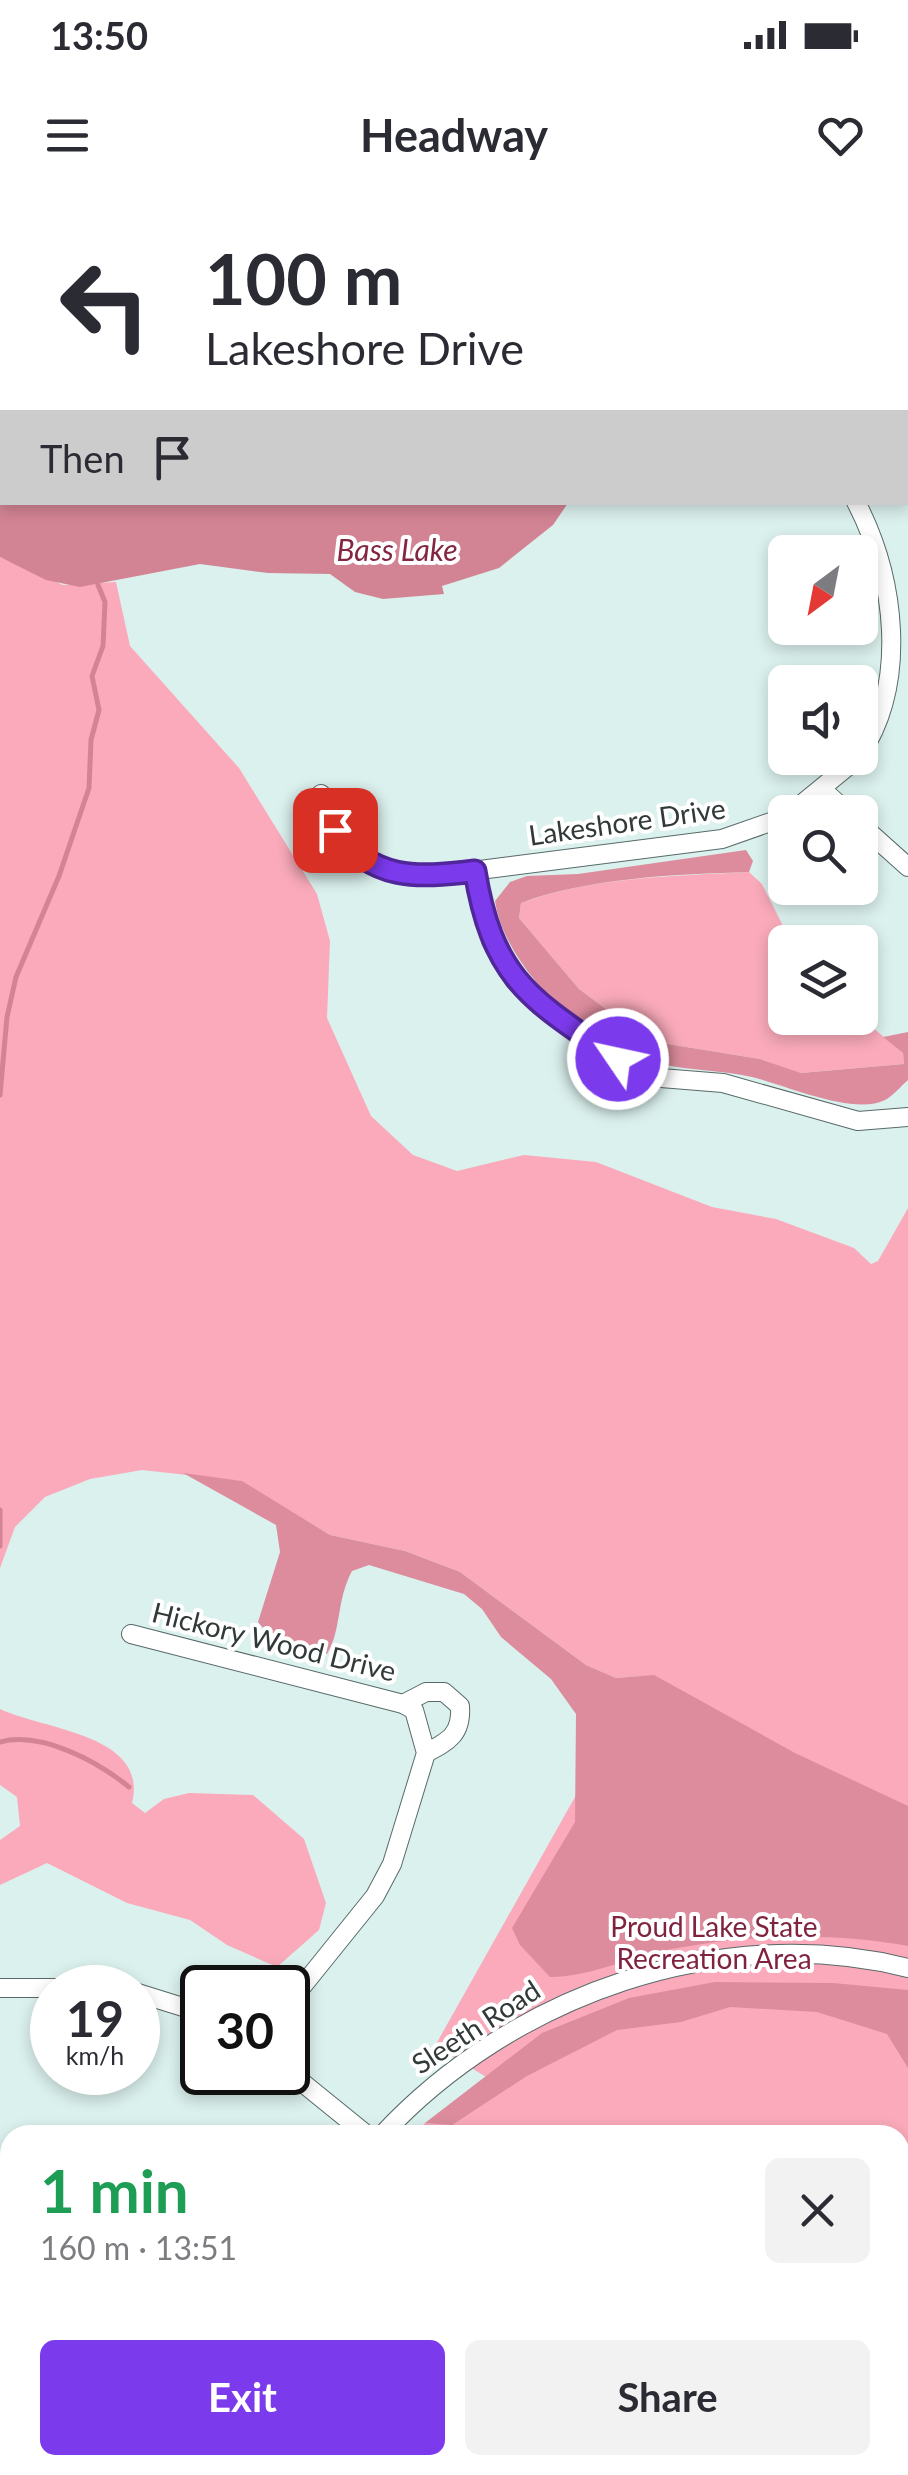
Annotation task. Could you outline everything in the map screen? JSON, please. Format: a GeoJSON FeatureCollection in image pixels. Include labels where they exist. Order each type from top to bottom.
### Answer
{"type":"FeatureCollection","features":[{"type":"Feature","properties":{"kind":"street"},"geometry":{"type":"LineString","coordinates":[[857,505],[901,611],[896,674],[878,729]]}},
{"type":"Feature","properties":{"kind":"street"},"geometry":{"type":"LineString","coordinates":[[816,795],[839,775]]}},
{"type":"Feature","properties":{"kind":"street"},"geometry":{"type":"LineString","coordinates":[[823,790],[828,795]]}},
{"type":"Feature","properties":{"kind":"street","name":"Lakeshore Drive"},"geometry":{"type":"LineString","coordinates":[[320,794],[335,830],[354,855],[380,869],[425,877],[722,839],[768,822]]}},
{"type":"Feature","properties":{"kind":"street"},"geometry":{"type":"LineString","coordinates":[[878,840],[908,867]]}},
{"type":"Feature","properties":{"kind":"street"},"geometry":{"type":"LineString","coordinates":[[475,871],[491,941],[514,980],[540,1006],[618,1059],[661,1078],[723,1084],[858,1121],[908,1117]]}},
{"type":"Feature","properties":{"kind":"street","name":"Hickory Wood Drive"},"geometry":{"type":"LineString","coordinates":[[131,1634],[414,1710],[426,1754],[386,1879],[310,1976]]}},
{"type":"Feature","properties":{"kind":"street","name":"Hickory Wood Drive"},"geometry":{"type":"LineString","coordinates":[[403,1704],[426,1692],[444,1692],[460,1706],[461,1722],[452,1740],[426,1754]]}},
{"type":"Feature","properties":{"kind":"street","name":"Sleeth Road"},"geometry":{"type":"LineString","coordinates":[[391,2125],[411,2104],[493,2043],[569,2000],[617,1983],[741,1957],[852,1959],[908,1968]]}},
{"type":"Feature","properties":{"kind":"street"},"geometry":{"type":"LineString","coordinates":[[0,1988],[30,1988]]}},
{"type":"Feature","properties":{"kind":"street"},"geometry":{"type":"LineString","coordinates":[[310,2090],[354,2125]]}},
{"type":"Feature","properties":{"kind":"green space","name":"Proud Lake State Recreation Area"},"geometry":{"type":"Polygon","coordinates":[[[0,557],[63,585],[116,582],[130,646],[239,768],[317,894],[330,941],[327,1018],[371,1116],[413,1155],[457,1171],[524,1155],[596,1162],[712,1207],[776,1219],[854,1248],[871,1264],[878,1261],[908,1208],[908,2125],[423,2125],[452,2124],[506,2089],[435,2046],[643,1676],[616,1678],[586,1665],[460,1572],[405,1551],[330,1535],[241,1481],[142,1470],[90,1479],[45,1497],[15,1527],[0,1568],[0,557]]]}},
{"type":"Feature","properties":{"kind":"green space"},"geometry":{"type":"Polygon","coordinates":[[[749,872],[762,884],[768,905],[772,905],[782,925],[768,925],[768,1035],[878,1032],[903,1053],[904,1064],[800,1073],[760,1059],[649,1041],[579,989],[519,918],[521,903],[576,888],[634,879],[749,872]]]}},
{"type":"Feature","properties":{"kind":"green space"},"geometry":{"type":"Polygon","coordinates":[[[0,1709],[109,1748],[125,1762],[133,1780],[132,1803],[145,1813],[164,1799],[189,1793],[253,1795],[304,1839],[326,1903],[319,1930],[279,1965],[272,1965],[227,1945],[190,1920],[127,1903],[47,1863],[0,1885],[0,1840],[20,1826],[17,1797],[0,1785],[0,1709]]]}},
{"type":"Feature","properties":{"kind":"shaded area"},"geometry":{"type":"Polygon","coordinates":[[[746,850],[753,861],[749,872],[663,876],[574,888],[521,903],[519,918],[579,989],[649,1041],[760,1059],[801,1073],[904,1064],[903,1053],[883,1037],[908,1032],[908,1080],[885,1100],[872,1104],[838,1102],[752,1077],[661,1064],[635,1055],[608,1042],[556,1003],[534,980],[502,928],[495,901],[510,882],[527,876],[578,874],[746,850]]]}},
{"type":"Feature","properties":{"kind":"shaded area"},"geometry":{"type":"Polygon","coordinates":[[[183,1473],[242,1481],[330,1535],[405,1551],[460,1572],[586,1665],[616,1678],[654,1675],[795,1753],[908,1806],[908,1946],[847,1938],[753,1938],[662,1951],[593,1971],[550,1977],[520,1945],[512,1928],[575,1822],[576,1714],[551,1679],[501,1637],[482,1609],[464,1594],[369,1565],[352,1571],[327,1654],[280,1641],[258,1622],[280,1552],[276,1525],[183,1473]]]}},
{"type":"Feature","properties":{"kind":"shaded area"},"geometry":{"type":"Polygon","coordinates":[[[715,1982],[833,1983],[908,1990],[908,2068],[887,2034],[817,2012],[730,2007],[681,2022],[617,2030],[527,2076],[452,2125],[425,2123],[542,2033],[629,1998],[715,1982]]]}},
{"type":"Feature","properties":{"kind":"water","name":"Bass Lake"},"geometry":{"type":"Polygon","coordinates":[[[0,505],[567,505],[553,525],[499,568],[442,586],[444,594],[383,599],[355,592],[330,574],[268,573],[200,564],[80,587],[46,580],[0,557],[0,505]]]}},
{"type":"Feature","properties":{"kind":"waterway"},"geometry":{"type":"LineString","coordinates":[[0,1095],[7,1017],[16,977],[59,876],[89,788],[91,740],[99,710],[92,676],[103,646],[105,602],[98,585]]}},
{"type":"Feature","properties":{"kind":"waterway"},"geometry":{"type":"LineString","coordinates":[[0,1510],[0,1546]]}},
{"type":"Feature","properties":{"kind":"waterway"},"geometry":{"type":"LineString","coordinates":[[0,1742],[33,1741],[68,1751],[129,1787]]}},
{"type":"Feature","properties":{"kind":"route"},"geometry":{"type":"LineString","coordinates":[[335,830],[354,855],[380,869],[425,877],[475,871],[491,941],[514,980],[540,1006],[618,1059]]}}]}
